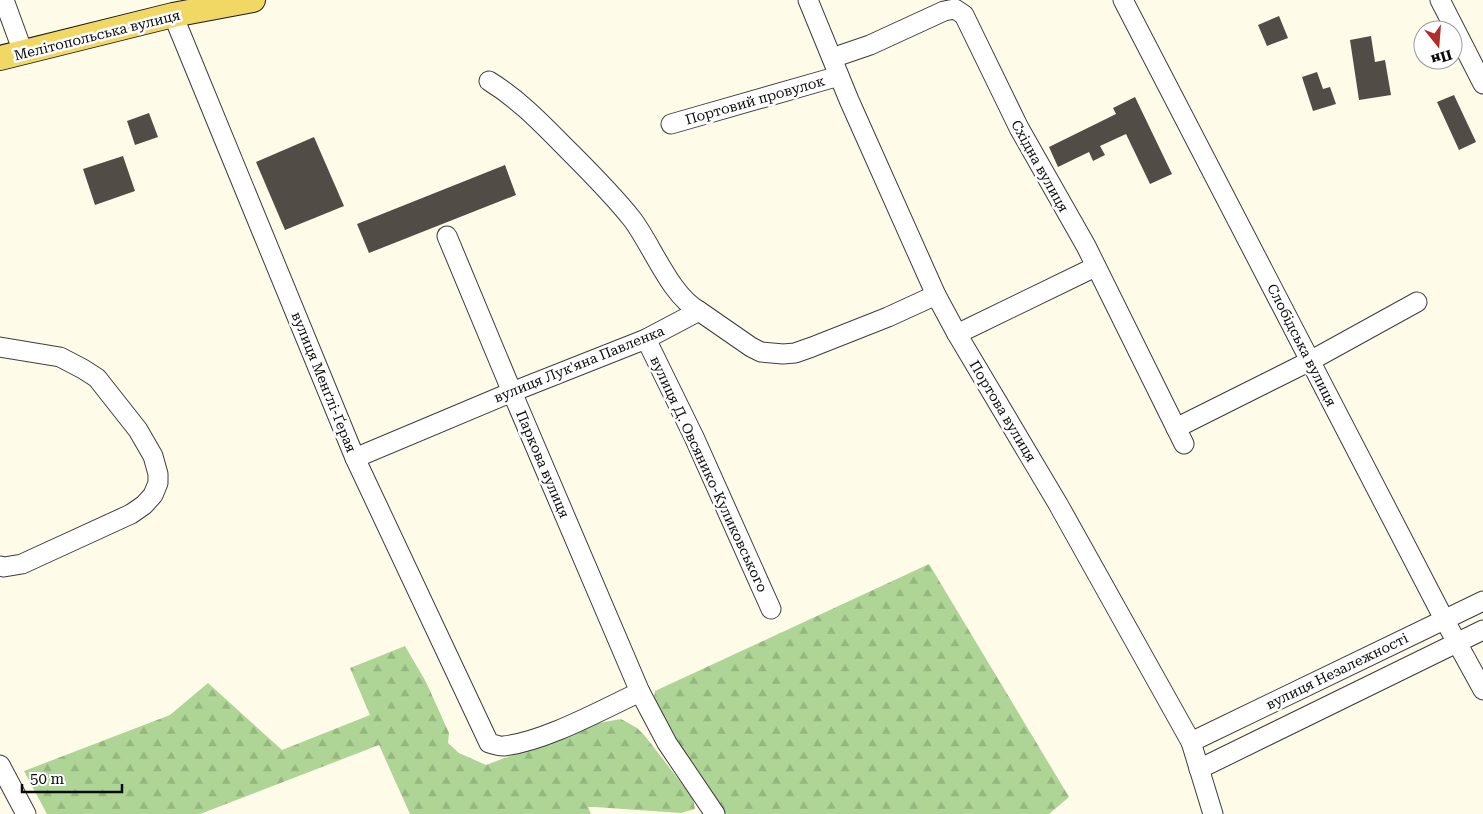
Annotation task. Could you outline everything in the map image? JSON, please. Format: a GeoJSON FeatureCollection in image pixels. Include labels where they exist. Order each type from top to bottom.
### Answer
{"type":"FeatureCollection","features":[{"type":"Feature","properties":{"kind":"main road","name":"Мелітопольська вулиця"},"geometry":{"type":"LineString","coordinates":[[0,58],[173,15],[253,0]]}},
{"type":"Feature","properties":{"kind":"street"},"geometry":{"type":"LineString","coordinates":[[4,0],[23,52]]}},
{"type":"Feature","properties":{"kind":"street","name":"Портова вулиця"},"geometry":{"type":"LineString","coordinates":[[808,0],[839,76],[936,295],[957,334],[1058,504],[1191,742],[1213,814]]}},
{"type":"Feature","properties":{"kind":"street","name":"Слобідська вулиця"},"geometry":{"type":"LineString","coordinates":[[1123,0],[1444,619],[1483,690]]}},
{"type":"Feature","properties":{"kind":"street"},"geometry":{"type":"LineString","coordinates":[[1440,0],[1483,84]]}},
{"type":"Feature","properties":{"kind":"street","name":"Східна вулиця"},"geometry":{"type":"LineString","coordinates":[[832,58],[862,49],[944,11],[955,9],[964,14],[1019,128],[1086,246],[1180,436],[1310,360]]}},
{"type":"Feature","properties":{"kind":"street","name":"вулиця Менґлі-Ґерая"},"geometry":{"type":"LineString","coordinates":[[173,15],[355,458],[489,743],[502,746],[537,737],[640,692]]}},
{"type":"Feature","properties":{"kind":"street","name":"Портовий провулок"},"geometry":{"type":"LineString","coordinates":[[671,124],[839,76]]}},
{"type":"Feature","properties":{"kind":"street"},"geometry":{"type":"LineString","coordinates":[[489,81],[508,93],[542,124],[600,183],[632,219],[667,276],[686,301],[761,352],[795,353],[888,317],[936,295]]}},
{"type":"Feature","properties":{"kind":"street","name":"Паркова вулиця"},"geometry":{"type":"LineString","coordinates":[[447,236],[640,692],[667,743],[716,814]]}},
{"type":"Feature","properties":{"kind":"street"},"geometry":{"type":"LineString","coordinates":[[957,334],[1095,267]]}},
{"type":"Feature","properties":{"kind":"street"},"geometry":{"type":"LineString","coordinates":[[1310,360],[1417,302]]}},
{"type":"Feature","properties":{"kind":"street","name":"вулиця Лук'яна Павленка"},"geometry":{"type":"LineString","coordinates":[[355,458],[512,392],[646,339],[699,311]]}},
{"type":"Feature","properties":{"kind":"street","name":"вулиця Д. Овсянико-Куликовського"},"geometry":{"type":"LineString","coordinates":[[646,339],[694,437],[771,609]]}},
{"type":"Feature","properties":{"kind":"street"},"geometry":{"type":"LineString","coordinates":[[0,347],[60,357],[97,378],[138,430],[153,456],[158,474],[158,483],[153,495],[144,506],[131,514],[22,564],[0,566]]}},
{"type":"Feature","properties":{"kind":"street","name":"вулиця Незалежності"},"geometry":{"type":"LineString","coordinates":[[1191,742],[1483,600]]}},
{"type":"Feature","properties":{"kind":"street","name":"вулиця Незалежності"},"geometry":{"type":"LineString","coordinates":[[1199,769],[1483,630]]}},
{"type":"Feature","properties":{"kind":"street"},"geometry":{"type":"LineString","coordinates":[[0,765],[20,812]]}},
{"type":"Feature","properties":{"kind":"green space"},"geometry":{"type":"Polygon","coordinates":[[[929,564],[1069,797],[1049,814],[726,814],[687,762],[653,706],[655,691],[929,564]]]}},
{"type":"Feature","properties":{"kind":"green space"},"geometry":{"type":"Polygon","coordinates":[[[405,646],[426,682],[449,733],[448,743],[459,753],[486,765],[599,723],[621,719],[637,728],[645,736],[693,798],[695,809],[681,813],[588,807],[591,814],[410,814],[379,745],[200,814],[47,814],[24,771],[170,715],[208,683],[282,750],[370,715],[350,668],[405,646]]]}},
{"type":"Feature","properties":{"kind":"building"},"geometry":{"type":"Polygon","coordinates":[[[1279,16],[1288,38],[1267,46],[1258,25],[1279,16]]]}},
{"type":"Feature","properties":{"kind":"building"},"geometry":{"type":"Polygon","coordinates":[[[1371,36],[1375,62],[1385,60],[1391,95],[1359,100],[1350,40],[1371,36]]]}},
{"type":"Feature","properties":{"kind":"building"},"geometry":{"type":"Polygon","coordinates":[[[1317,72],[1323,89],[1330,87],[1336,104],[1313,111],[1302,77],[1317,72]]]}},
{"type":"Feature","properties":{"kind":"building"},"geometry":{"type":"Polygon","coordinates":[[[1454,95],[1476,142],[1459,150],[1437,102],[1454,95]]]}},
{"type":"Feature","properties":{"kind":"building"},"geometry":{"type":"Polygon","coordinates":[[[1135,97],[1172,174],[1150,184],[1126,134],[1100,146],[1105,155],[1093,161],[1089,152],[1058,167],[1049,147],[1116,114],[1113,108],[1135,97]]]}},
{"type":"Feature","properties":{"kind":"building"},"geometry":{"type":"Polygon","coordinates":[[[149,113],[158,137],[135,145],[127,121],[149,113]]]}},
{"type":"Feature","properties":{"kind":"building"},"geometry":{"type":"Polygon","coordinates":[[[314,137],[344,206],[285,230],[256,162],[314,137]]]}},
{"type":"Feature","properties":{"kind":"building"},"geometry":{"type":"Polygon","coordinates":[[[123,156],[135,191],[95,205],[83,169],[123,156]]]}},
{"type":"Feature","properties":{"kind":"building"},"geometry":{"type":"Polygon","coordinates":[[[505,165],[516,195],[369,253],[357,224],[505,165]]]}}]}
